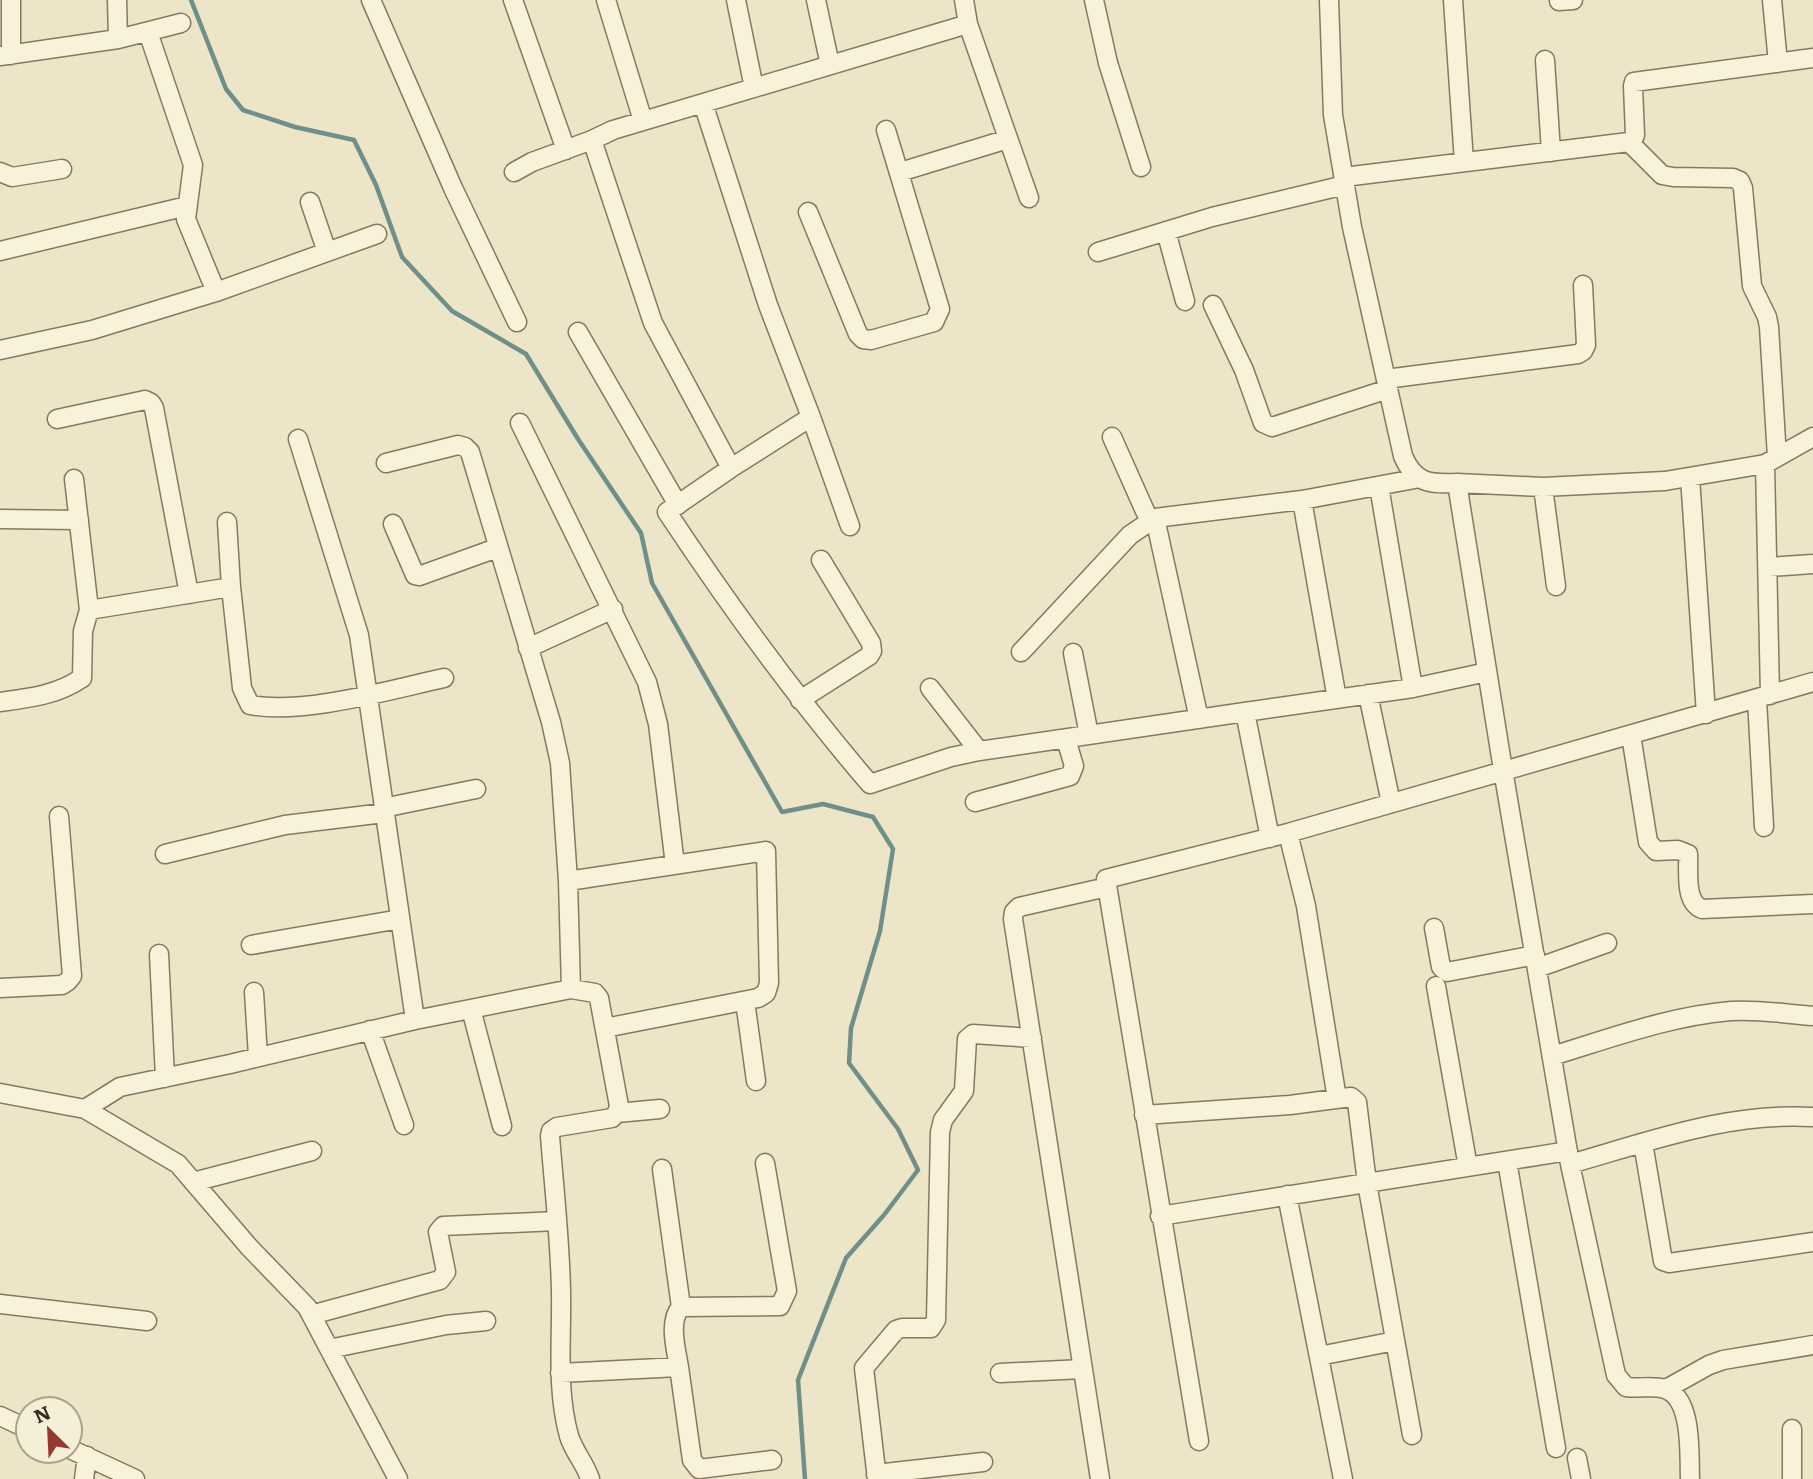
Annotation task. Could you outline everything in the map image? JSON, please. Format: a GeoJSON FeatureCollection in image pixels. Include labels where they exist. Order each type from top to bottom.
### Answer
{"type":"FeatureCollection","features":[{"type":"Feature","properties":{"kind":"street"},"geometry":{"type":"LineString","coordinates":[[11,0],[6,56],[118,39],[181,23]]}},
{"type":"Feature","properties":{"kind":"street"},"geometry":{"type":"LineString","coordinates":[[117,0],[118,39]]}},
{"type":"Feature","properties":{"kind":"street"},"geometry":{"type":"LineString","coordinates":[[371,0],[453,188],[517,322]]}},
{"type":"Feature","properties":{"kind":"street"},"geometry":{"type":"LineString","coordinates":[[513,0],[566,150]]}},
{"type":"Feature","properties":{"kind":"street"},"geometry":{"type":"LineString","coordinates":[[606,0],[643,121]]}},
{"type":"Feature","properties":{"kind":"street"},"geometry":{"type":"LineString","coordinates":[[736,0],[754,88]]}},
{"type":"Feature","properties":{"kind":"street"},"geometry":{"type":"LineString","coordinates":[[816,0],[830,65]]}},
{"type":"Feature","properties":{"kind":"street"},"geometry":{"type":"LineString","coordinates":[[964,0],[968,24],[1029,198]]}},
{"type":"Feature","properties":{"kind":"street"},"geometry":{"type":"LineString","coordinates":[[1094,0],[1108,64],[1141,167]]}},
{"type":"Feature","properties":{"kind":"street"},"geometry":{"type":"LineString","coordinates":[[1329,0],[1333,115],[1344,181],[1403,456],[1409,469],[1430,484],[1543,486],[1665,481],[1771,460],[1813,437]]}},
{"type":"Feature","properties":{"kind":"street"},"geometry":{"type":"LineString","coordinates":[[1453,0],[1464,162]]}},
{"type":"Feature","properties":{"kind":"street"},"geometry":{"type":"LineString","coordinates":[[1772,0],[1778,63]]}},
{"type":"Feature","properties":{"kind":"street"},"geometry":{"type":"LineString","coordinates":[[514,172],[613,130],[968,24]]}},
{"type":"Feature","properties":{"kind":"street"},"geometry":{"type":"LineString","coordinates":[[148,32],[193,165],[186,219],[216,292]]}},
{"type":"Feature","properties":{"kind":"street"},"geometry":{"type":"LineString","coordinates":[[1098,252],[1344,181],[1464,162],[1629,142],[1635,135],[1634,82],[1813,58]]}},
{"type":"Feature","properties":{"kind":"street"},"geometry":{"type":"LineString","coordinates":[[1545,60],[1551,152]]}},
{"type":"Feature","properties":{"kind":"street"},"geometry":{"type":"LineString","coordinates":[[703,103],[768,305],[850,526]]}},
{"type":"Feature","properties":{"kind":"street"},"geometry":{"type":"LineString","coordinates":[[808,212],[858,334],[863,339],[871,340],[934,322],[940,309],[886,130]]}},
{"type":"Feature","properties":{"kind":"street"},"geometry":{"type":"LineString","coordinates":[[900,172],[1008,139]]}},
{"type":"Feature","properties":{"kind":"street"},"geometry":{"type":"LineString","coordinates":[[593,140],[653,323],[731,468]]}},
{"type":"Feature","properties":{"kind":"street"},"geometry":{"type":"LineString","coordinates":[[1629,142],[1662,175],[1733,178],[1740,181],[1743,187],[1752,286],[1769,327],[1771,460],[1764,697],[1765,827]]}},
{"type":"Feature","properties":{"kind":"street"},"geometry":{"type":"LineString","coordinates":[[0,172],[12,177],[62,169]]}},
{"type":"Feature","properties":{"kind":"street"},"geometry":{"type":"LineString","coordinates":[[310,202],[327,252]]}},
{"type":"Feature","properties":{"kind":"street"},"geometry":{"type":"LineString","coordinates":[[0,251],[187,206]]}},
{"type":"Feature","properties":{"kind":"street"},"geometry":{"type":"LineString","coordinates":[[1166,231],[1185,301]]}},
{"type":"Feature","properties":{"kind":"street"},"geometry":{"type":"LineString","coordinates":[[0,350],[92,330],[216,292],[377,234]]}},
{"type":"Feature","properties":{"kind":"street"},"geometry":{"type":"LineString","coordinates":[[1213,305],[1244,370],[1263,423],[1272,427],[1387,384],[1578,354],[1586,345],[1583,285]]}},
{"type":"Feature","properties":{"kind":"street"},"geometry":{"type":"LineString","coordinates":[[578,332],[678,505]]}},
{"type":"Feature","properties":{"kind":"street"},"geometry":{"type":"LineString","coordinates":[[57,419],[145,400],[151,402],[189,594]]}},
{"type":"Feature","properties":{"kind":"street"},"geometry":{"type":"LineString","coordinates":[[811,417],[667,512],[715,584],[800,700],[870,784],[951,757],[978,751],[1413,688],[1487,672]]}},
{"type":"Feature","properties":{"kind":"street"},"geometry":{"type":"LineString","coordinates":[[520,423],[640,665],[653,701],[675,865]]}},
{"type":"Feature","properties":{"kind":"street"},"geometry":{"type":"LineString","coordinates":[[1112,437],[1152,519],[1199,719]]}},
{"type":"Feature","properties":{"kind":"street"},"geometry":{"type":"LineString","coordinates":[[298,439],[359,635],[415,1020]]}},
{"type":"Feature","properties":{"kind":"street"},"geometry":{"type":"LineString","coordinates":[[386,463],[458,445],[470,452],[551,722],[560,763],[568,881],[571,989]]}},
{"type":"Feature","properties":{"kind":"street"},"geometry":{"type":"LineString","coordinates":[[1690,477],[1706,714]]}},
{"type":"Feature","properties":{"kind":"street"},"geometry":{"type":"LineString","coordinates":[[1021,652],[1130,535],[1152,519],[1302,500],[1420,478]]}},
{"type":"Feature","properties":{"kind":"street"},"geometry":{"type":"LineString","coordinates":[[0,702],[66,689],[82,678],[83,631],[89,610],[74,480]]}},
{"type":"Feature","properties":{"kind":"street"},"geometry":{"type":"LineString","coordinates":[[1457,483],[1569,1158],[1616,1375],[1626,1387],[1667,1389],[1723,1360],[1813,1345]]}},
{"type":"Feature","properties":{"kind":"street"},"geometry":{"type":"LineString","coordinates":[[1379,486],[1413,688]]}},
{"type":"Feature","properties":{"kind":"street"},"geometry":{"type":"LineString","coordinates":[[1543,486],[1556,586]]}},
{"type":"Feature","properties":{"kind":"street"},"geometry":{"type":"LineString","coordinates":[[1302,500],[1337,699]]}},
{"type":"Feature","properties":{"kind":"street"},"geometry":{"type":"LineString","coordinates":[[0,519],[79,520]]}},
{"type":"Feature","properties":{"kind":"street"},"geometry":{"type":"LineString","coordinates":[[227,522],[242,688],[250,705],[270,708],[367,694],[444,678]]}},
{"type":"Feature","properties":{"kind":"street"},"geometry":{"type":"LineString","coordinates":[[393,524],[415,575],[419,576],[498,548]]}},
{"type":"Feature","properties":{"kind":"street"},"geometry":{"type":"LineString","coordinates":[[800,700],[869,656],[872,651],[871,643],[821,560]]}},
{"type":"Feature","properties":{"kind":"street"},"geometry":{"type":"LineString","coordinates":[[1769,567],[1813,564]]}},
{"type":"Feature","properties":{"kind":"street"},"geometry":{"type":"LineString","coordinates":[[89,610],[231,587]]}},
{"type":"Feature","properties":{"kind":"street"},"geometry":{"type":"LineString","coordinates":[[528,648],[613,609]]}},
{"type":"Feature","properties":{"kind":"street"},"geometry":{"type":"LineString","coordinates":[[1073,653],[1089,735]]}},
{"type":"Feature","properties":{"kind":"street"},"geometry":{"type":"LineString","coordinates":[[1199,1441],[1106,879],[1288,834],[1813,682]]}},
{"type":"Feature","properties":{"kind":"street"},"geometry":{"type":"LineString","coordinates":[[930,688],[978,751]]}},
{"type":"Feature","properties":{"kind":"street"},"geometry":{"type":"LineString","coordinates":[[1368,694],[1391,803]]}},
{"type":"Feature","properties":{"kind":"street"},"geometry":{"type":"LineString","coordinates":[[1245,712],[1270,838]]}},
{"type":"Feature","properties":{"kind":"street"},"geometry":{"type":"LineString","coordinates":[[1631,734],[1648,842],[1656,851],[1678,850],[1688,853],[1690,899],[1695,906],[1702,909],[1813,904]]}},
{"type":"Feature","properties":{"kind":"street"},"geometry":{"type":"LineString","coordinates":[[975,802],[1070,776],[1074,766],[1066,739]]}},
{"type":"Feature","properties":{"kind":"street"},"geometry":{"type":"LineString","coordinates":[[165,853],[285,825],[383,810],[476,789]]}},
{"type":"Feature","properties":{"kind":"street"},"geometry":{"type":"LineString","coordinates":[[0,988],[62,985],[72,976],[59,816]]}},
{"type":"Feature","properties":{"kind":"street"},"geometry":{"type":"LineString","coordinates":[[1288,834],[1306,906],[1337,1099]]}},
{"type":"Feature","properties":{"kind":"street"},"geometry":{"type":"LineString","coordinates":[[568,881],[766,851],[769,983],[766,993],[745,1001],[605,1028]]}},
{"type":"Feature","properties":{"kind":"street"},"geometry":{"type":"LineString","coordinates":[[1100,1479],[1013,919],[1014,912],[1019,907],[1107,887]]}},
{"type":"Feature","properties":{"kind":"street"},"geometry":{"type":"LineString","coordinates":[[251,945],[400,919]]}},
{"type":"Feature","properties":{"kind":"street"},"geometry":{"type":"LineString","coordinates":[[1434,928],[1441,967],[1447,972],[1536,961],[1607,943]]}},
{"type":"Feature","properties":{"kind":"street"},"geometry":{"type":"LineString","coordinates":[[159,954],[165,1078]]}},
{"type":"Feature","properties":{"kind":"street"},"geometry":{"type":"LineString","coordinates":[[1436,986],[1468,1167]]}},
{"type":"Feature","properties":{"kind":"street"},"geometry":{"type":"LineString","coordinates":[[85,1109],[120,1087],[415,1020],[571,989],[595,993],[599,998],[619,1106],[617,1114]]}},
{"type":"Feature","properties":{"kind":"street"},"geometry":{"type":"LineString","coordinates":[[254,992],[258,1057]]}},
{"type":"Feature","properties":{"kind":"street"},"geometry":{"type":"LineString","coordinates":[[745,1001],[756,1081]]}},
{"type":"Feature","properties":{"kind":"street"},"geometry":{"type":"LineString","coordinates":[[471,1009],[502,1126]]}},
{"type":"Feature","properties":{"kind":"street"},"geometry":{"type":"LineString","coordinates":[[1552,1056],[1689,1017],[1733,1011],[1813,1016]]}},
{"type":"Feature","properties":{"kind":"street"},"geometry":{"type":"LineString","coordinates":[[370,1030],[404,1125]]}},
{"type":"Feature","properties":{"kind":"street"},"geometry":{"type":"LineString","coordinates":[[983,1462],[877,1477],[864,1368],[896,1330],[931,1328],[936,1320],[940,1132],[943,1120],[965,1086],[967,1039],[973,1034],[1032,1038]]}},
{"type":"Feature","properties":{"kind":"street"},"geometry":{"type":"LineString","coordinates":[[0,1093],[85,1109],[178,1164],[249,1247],[307,1307],[398,1479]]}},
{"type":"Feature","properties":{"kind":"street"},"geometry":{"type":"LineString","coordinates":[[1144,1115],[1351,1097],[1357,1102],[1367,1183],[1412,1435]]}},
{"type":"Feature","properties":{"kind":"street"},"geometry":{"type":"LineString","coordinates":[[590,1479],[586,1465],[573,1447],[568,1434],[560,1373],[561,1292],[551,1131],[557,1127],[612,1118],[617,1114],[660,1109]]}},
{"type":"Feature","properties":{"kind":"street"},"geometry":{"type":"LineString","coordinates":[[1160,1216],[1507,1161],[1569,1158],[1643,1143],[1707,1124],[1760,1116],[1813,1117]]}},
{"type":"Feature","properties":{"kind":"street"},"geometry":{"type":"LineString","coordinates":[[1643,1143],[1663,1261],[1669,1263],[1813,1242]]}},
{"type":"Feature","properties":{"kind":"street"},"geometry":{"type":"LineString","coordinates":[[193,1182],[312,1150]]}},
{"type":"Feature","properties":{"kind":"street"},"geometry":{"type":"LineString","coordinates":[[1507,1161],[1556,1448]]}},
{"type":"Feature","properties":{"kind":"street"},"geometry":{"type":"LineString","coordinates":[[765,1163],[787,1291],[785,1300],[780,1306],[681,1307],[675,1313],[674,1328],[692,1460],[695,1465],[699,1469],[772,1460]]}},
{"type":"Feature","properties":{"kind":"street"},"geometry":{"type":"LineString","coordinates":[[662,1169],[681,1307]]}},
{"type":"Feature","properties":{"kind":"street"},"geometry":{"type":"LineString","coordinates":[[1287,1195],[1343,1479]]}},
{"type":"Feature","properties":{"kind":"street"},"geometry":{"type":"LineString","coordinates":[[311,1315],[440,1280],[446,1272],[438,1232],[443,1226],[557,1221]]}},
{"type":"Feature","properties":{"kind":"street"},"geometry":{"type":"LineString","coordinates":[[0,1304],[147,1321]]}},
{"type":"Feature","properties":{"kind":"street"},"geometry":{"type":"LineString","coordinates":[[329,1349],[446,1325],[486,1321]]}},
{"type":"Feature","properties":{"kind":"street"},"geometry":{"type":"LineString","coordinates":[[1319,1356],[1395,1341]]}},
{"type":"Feature","properties":{"kind":"street"},"geometry":{"type":"LineString","coordinates":[[560,1373],[678,1367]]}},
{"type":"Feature","properties":{"kind":"street"},"geometry":{"type":"LineString","coordinates":[[1000,1373],[1083,1369]]}},
{"type":"Feature","properties":{"kind":"street"},"geometry":{"type":"LineString","coordinates":[[1667,1389],[1680,1399],[1685,1415],[1690,1479]]}},
{"type":"Feature","properties":{"kind":"street"},"geometry":{"type":"LineString","coordinates":[[1791,1429],[1792,1479]]}},
{"type":"Feature","properties":{"kind":"street"},"geometry":{"type":"LineString","coordinates":[[84,1455],[135,1479]]}},
{"type":"Feature","properties":{"kind":"street"},"geometry":{"type":"LineString","coordinates":[[1577,1458],[1581,1479]]}},
{"type":"Feature","properties":{"kind":"waterway"},"geometry":{"type":"LineString","coordinates":[[191,0],[226,89],[243,110],[295,127],[354,140],[376,185],[402,257],[452,311],[526,354],[578,439],[641,533],[652,583],[782,812],[823,804],[873,817],[893,849],[880,931],[851,1028],[849,1063],[898,1129],[918,1170],[884,1215],[846,1258],[798,1380],[805,1479]]}}]}
